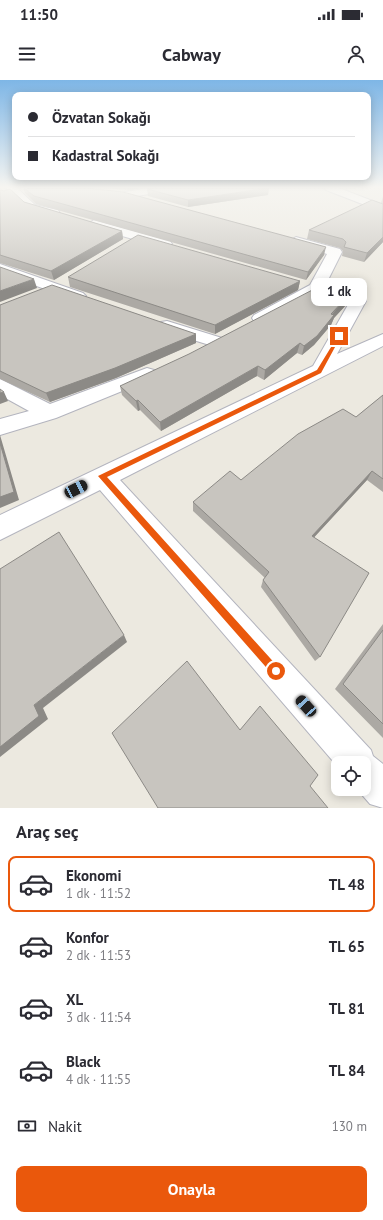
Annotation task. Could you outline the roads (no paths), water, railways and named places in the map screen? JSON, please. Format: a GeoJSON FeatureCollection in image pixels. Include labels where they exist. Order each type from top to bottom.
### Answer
{"type":"FeatureCollection","features":[{"type":"Feature","properties":{"kind":"street"},"geometry":{"type":"LineString","coordinates":[[85,222],[178,248]]}},
{"type":"Feature","properties":{"kind":"street"},"geometry":{"type":"LineString","coordinates":[[126,245],[139,237]]}},
{"type":"Feature","properties":{"kind":"street"},"geometry":{"type":"LineString","coordinates":[[195,352],[230,335],[308,285],[335,252],[282,238]]}},
{"type":"Feature","properties":{"kind":"street"},"geometry":{"type":"LineString","coordinates":[[0,268],[62,284],[92,300]]}},
{"type":"Feature","properties":{"kind":"street"},"geometry":{"type":"LineString","coordinates":[[34,296],[62,284]]}},
{"type":"Feature","properties":{"kind":"street"},"geometry":{"type":"LineString","coordinates":[[308,285],[358,301],[320,371]]}},
{"type":"Feature","properties":{"kind":"street"},"geometry":{"type":"LineString","coordinates":[[150,320],[230,335]]}},
{"type":"Feature","properties":{"kind":"street"},"geometry":{"type":"LineString","coordinates":[[0,528],[102,476],[383,339]]}},
{"type":"Feature","properties":{"kind":"street"},"geometry":{"type":"LineString","coordinates":[[0,427],[49,413],[124,384],[160,368]]}},
{"type":"Feature","properties":{"kind":"street"},"geometry":{"type":"LineString","coordinates":[[0,386],[49,413]]}},
{"type":"Feature","properties":{"kind":"street"},"geometry":{"type":"LineString","coordinates":[[102,476],[352,756]]}},
{"type":"Feature","properties":{"kind":"street"},"geometry":{"type":"LineString","coordinates":[[371,778],[383,792]]}}]}
